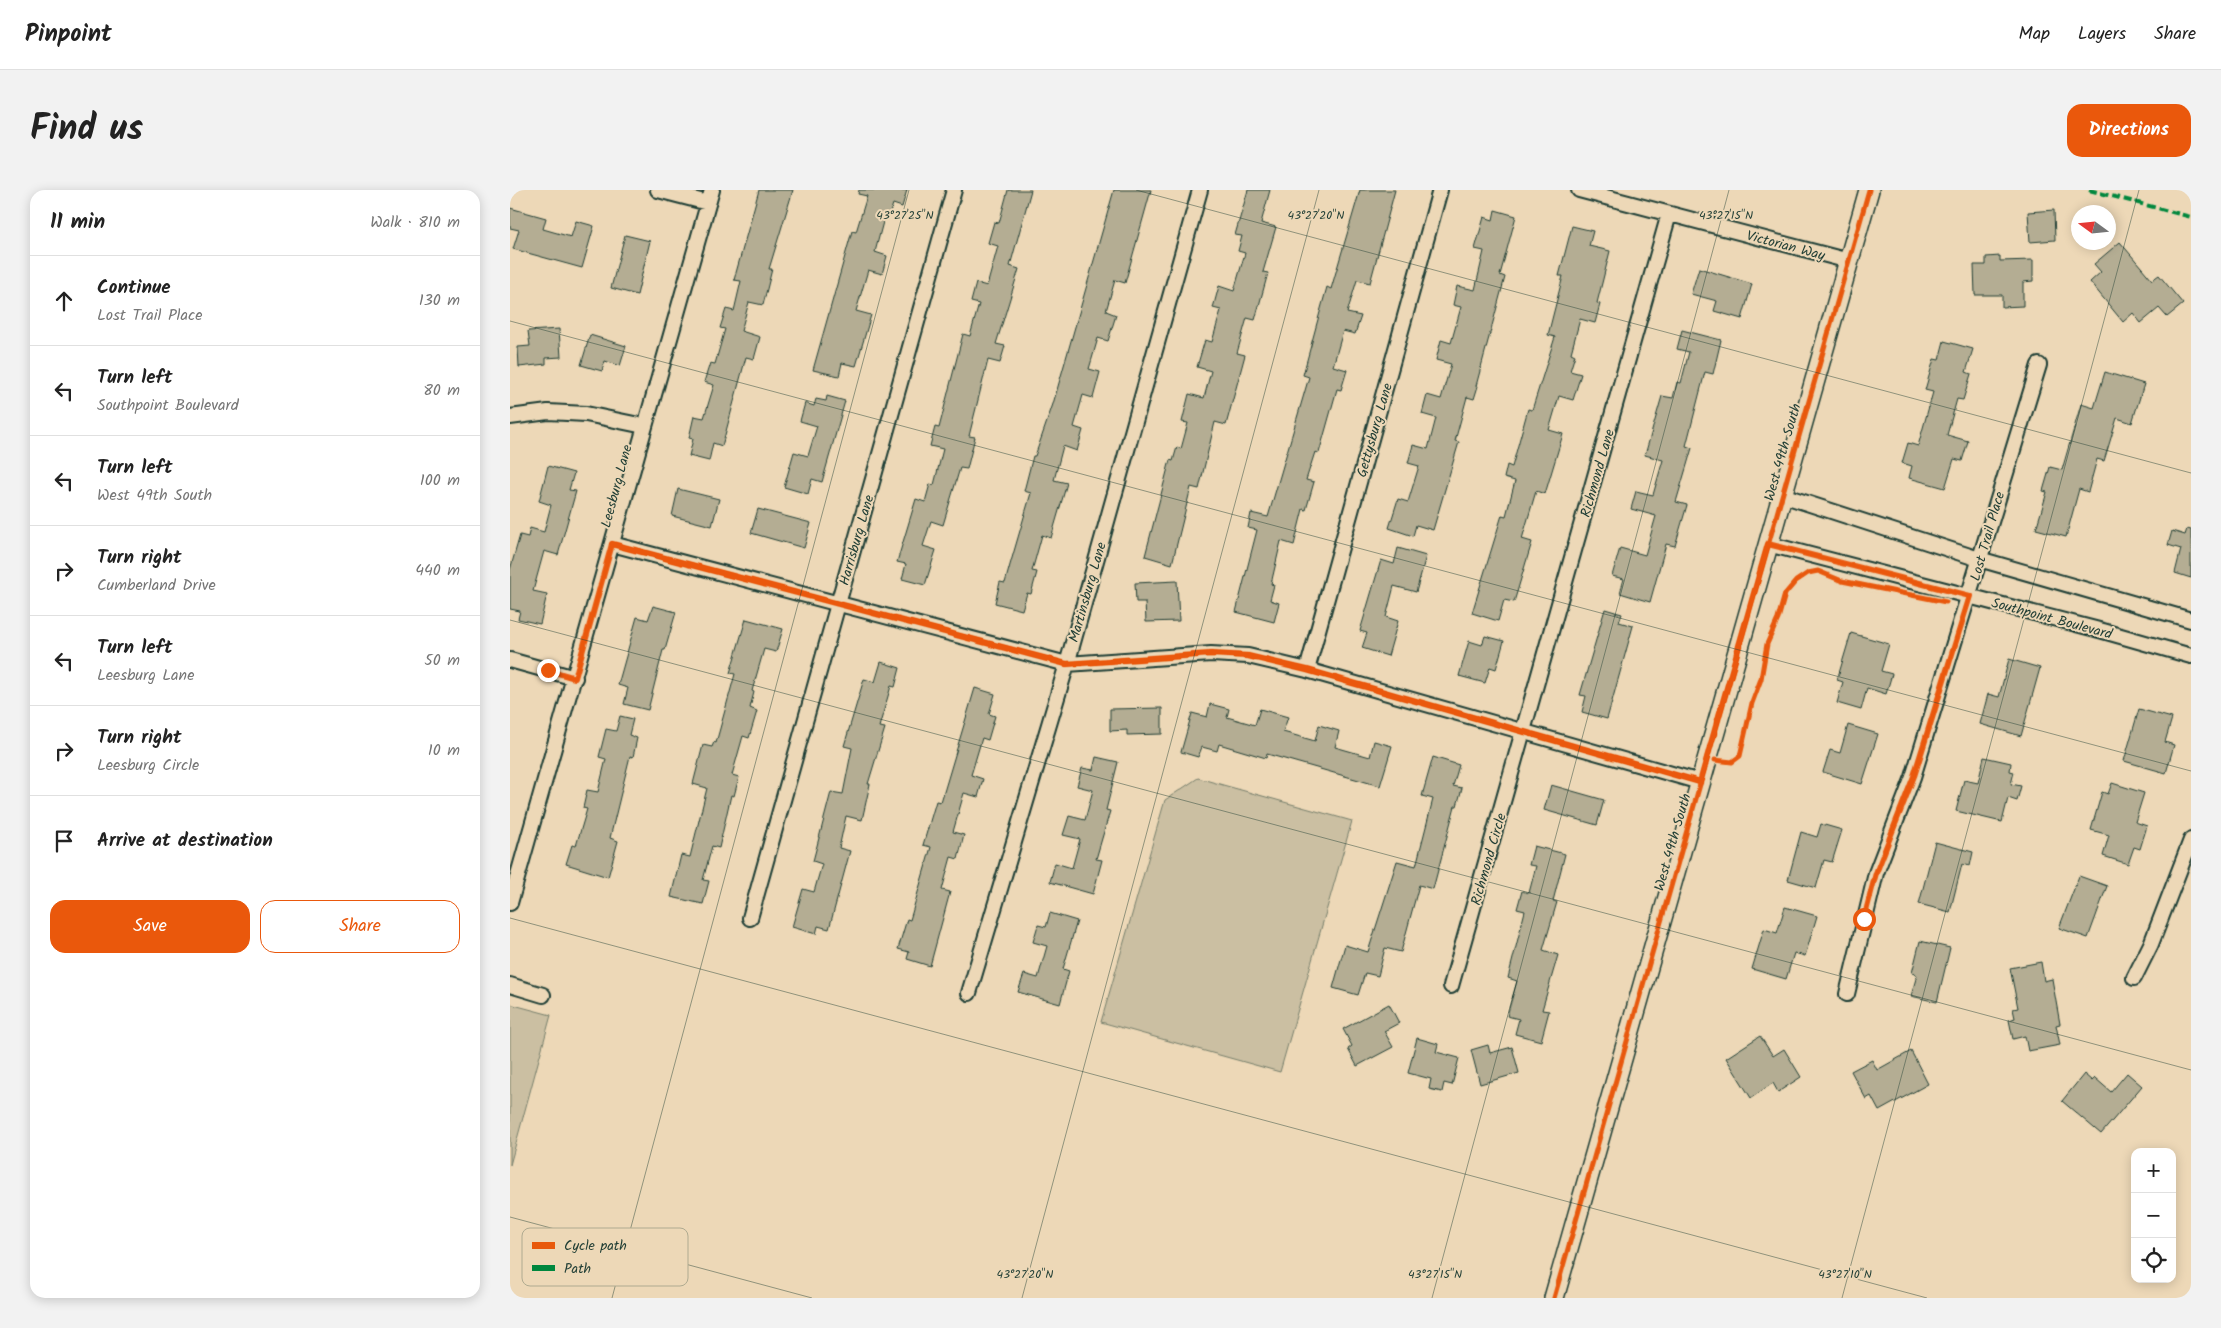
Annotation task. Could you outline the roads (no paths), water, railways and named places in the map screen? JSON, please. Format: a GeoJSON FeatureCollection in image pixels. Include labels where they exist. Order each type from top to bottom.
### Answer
{"type":"FeatureCollection","features":[{"type":"Feature","properties":{"kind":"street"},"geometry":{"type":"LineString","coordinates":[[658,190],[710,196]]}},
{"type":"Feature","properties":{"kind":"street","name":"Harrisburg Lane"},"geometry":{"type":"LineString","coordinates":[[750,918],[954,190]]}},
{"type":"Feature","properties":{"kind":"street","name":"Martinsburg Lane"},"geometry":{"type":"LineString","coordinates":[[969,993],[1066,664],[1200,190]]}},
{"type":"Feature","properties":{"kind":"street","name":"Gettysburg Lane"},"geometry":{"type":"LineString","coordinates":[[1307,670],[1440,190]]}},
{"type":"Feature","properties":{"kind":"street","name":"Victorian Way"},"geometry":{"type":"LineString","coordinates":[[1579,190],[1849,261]]}},
{"type":"Feature","properties":{"kind":"street","name":"West 49th South"},"geometry":{"type":"LineString","coordinates":[[1554,1298],[1869,190]]}},
{"type":"Feature","properties":{"kind":"street","name":"Leesburg Lane"},"geometry":{"type":"LineString","coordinates":[[510,903],[710,196]]}},
{"type":"Feature","properties":{"kind":"street","name":"Richmond Lane"},"geometry":{"type":"LineString","coordinates":[[1524,731],[1669,214]]}},
{"type":"Feature","properties":{"kind":"street","name":"Lost Trail Place"},"geometry":{"type":"LineString","coordinates":[[1847,994],[1876,873],[1914,776],[2039,365]]}},
{"type":"Feature","properties":{"kind":"street"},"geometry":{"type":"LineString","coordinates":[[510,417],[548,412],[586,414],[644,426]]}},
{"type":"Feature","properties":{"kind":"street"},"geometry":{"type":"LineString","coordinates":[[1782,495],[1979,559],[2191,620]]}},
{"type":"Feature","properties":{"kind":"street"},"geometry":{"type":"LineString","coordinates":[[612,544],[1066,664],[1211,654],[1248,656],[1307,670],[1700,782]]}},
{"type":"Feature","properties":{"kind":"street","name":"Southpoint Boulevard"},"geometry":{"type":"LineString","coordinates":[[1768,544],[2191,656]]}},
{"type":"Feature","properties":{"kind":"street"},"geometry":{"type":"LineString","coordinates":[[510,660],[575,678]]}},
{"type":"Feature","properties":{"kind":"street","name":"Richmond Circle"},"geometry":{"type":"LineString","coordinates":[[1451,986],[1524,731]]}},
{"type":"Feature","properties":{"kind":"street"},"geometry":{"type":"LineString","coordinates":[[2134,978],[2151,944],[2191,840]]}},
{"type":"Feature","properties":{"kind":"street"},"geometry":{"type":"LineString","coordinates":[[510,985],[543,995]]}}]}
